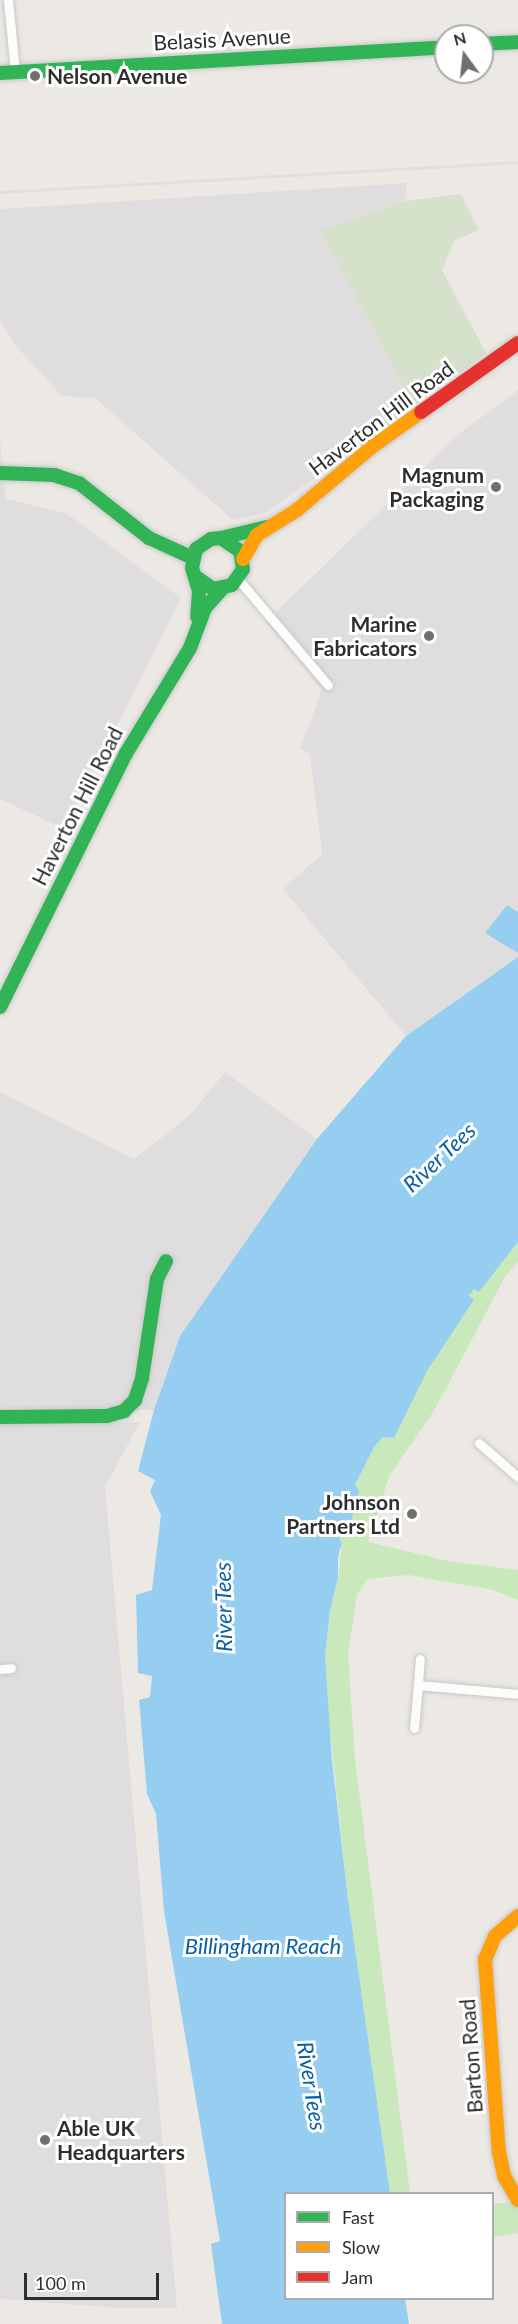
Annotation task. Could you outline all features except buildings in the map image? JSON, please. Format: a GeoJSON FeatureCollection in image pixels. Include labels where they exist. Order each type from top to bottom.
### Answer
{"type":"FeatureCollection","features":[{"type":"Feature","properties":{"kind":"main road"},"geometry":{"type":"LineString","coordinates":[[494,43],[518,42]]}},
{"type":"Feature","properties":{"kind":"main road","name":"Belasis Avenue"},"geometry":{"type":"LineString","coordinates":[[0,73],[434,47]]}},
{"type":"Feature","properties":{"kind":"main road","name":"Haverton Hill Road"},"geometry":{"type":"LineString","coordinates":[[0,1007],[124,755],[190,648],[205,608],[223,588],[238,579],[243,559],[257,535],[518,343]]}},
{"type":"Feature","properties":{"kind":"main road"},"geometry":{"type":"LineString","coordinates":[[0,473],[54,475],[79,483],[149,538],[193,558]]}},
{"type":"Feature","properties":{"kind":"main road","name":"Haverton Hill Road"},"geometry":{"type":"LineString","coordinates":[[197,627],[196,577],[193,558],[203,543],[270,526]]}},
{"type":"Feature","properties":{"kind":"main road"},"geometry":{"type":"LineString","coordinates":[[221,538],[235,545],[243,559]]}},
{"type":"Feature","properties":{"kind":"main road"},"geometry":{"type":"LineString","coordinates":[[196,577],[213,589],[223,588]]}},
{"type":"Feature","properties":{"kind":"main road"},"geometry":{"type":"LineString","coordinates":[[0,1417],[107,1416],[124,1411],[135,1400],[142,1378],[158,1279],[166,1261]]}},
{"type":"Feature","properties":{"kind":"main road","name":"Barton Road"},"geometry":{"type":"LineString","coordinates":[[518,1916],[495,1935],[485,1959],[500,2152],[504,2176],[518,2200]]}},
{"type":"Feature","properties":{"kind":"street"},"geometry":{"type":"LineString","coordinates":[[8,0],[15,72]]}},
{"type":"Feature","properties":{"kind":"street"},"geometry":{"type":"LineString","coordinates":[[238,579],[328,685]]}},
{"type":"Feature","properties":{"kind":"street"},"geometry":{"type":"LineString","coordinates":[[479,1443],[518,1477]]}},
{"type":"Feature","properties":{"kind":"street"},"geometry":{"type":"LineString","coordinates":[[414,1728],[420,1659]]}},
{"type":"Feature","properties":{"kind":"street"},"geometry":{"type":"LineString","coordinates":[[0,1669],[10,1668]]}},
{"type":"Feature","properties":{"kind":"street"},"geometry":{"type":"LineString","coordinates":[[418,1685],[518,1694]]}},
{"type":"Feature","properties":{"kind":"shaded area"},"geometry":{"type":"Polygon","coordinates":[[[407,183],[405,201],[320,232],[414,406],[266,513],[233,520],[95,398],[62,396],[16,346],[0,321],[0,209],[407,183]]]}},
{"type":"Feature","properties":{"kind":"shaded area"},"geometry":{"type":"Polygon","coordinates":[[[518,390],[518,912],[507,905],[485,933],[518,953],[518,957],[406,1036],[283,889],[322,854],[310,754],[300,749],[322,690],[266,622],[460,433],[518,390]]]}},
{"type":"Feature","properties":{"kind":"shaded area"},"geometry":{"type":"Polygon","coordinates":[[[0,439],[6,499],[66,513],[181,598],[65,829],[0,799],[0,439]]]}},
{"type":"Feature","properties":{"kind":"shaded area"},"geometry":{"type":"Polygon","coordinates":[[[225,1072],[317,1139],[180,1336],[154,1410],[0,1408],[0,1092],[134,1159],[189,1116],[225,1072]]]}},
{"type":"Feature","properties":{"kind":"shaded area"},"geometry":{"type":"Polygon","coordinates":[[[140,1422],[105,1487],[177,2308],[119,2308],[0,2299],[0,1424],[140,1422]]]}},
{"type":"Feature","properties":{"kind":"green space"},"geometry":{"type":"Polygon","coordinates":[[[461,194],[479,230],[454,241],[442,270],[486,353],[414,406],[320,231],[405,201],[461,194]]]}},
{"type":"Feature","properties":{"kind":"green space"},"geometry":{"type":"Polygon","coordinates":[[[518,1242],[518,1262],[506,1275],[435,1409],[389,1477],[368,1542],[448,1561],[518,1570],[518,1600],[493,1590],[409,1575],[367,1579],[357,1595],[348,1654],[355,1759],[410,2192],[390,2192],[348,1899],[328,1710],[325,1657],[330,1610],[338,1578],[342,1543],[338,1539],[344,1529],[349,1530],[355,1485],[374,1447],[383,1436],[394,1437],[427,1370],[474,1301],[469,1296],[474,1289],[479,1292],[518,1242]]]}},
{"type":"Feature","properties":{"kind":"green space"},"geometry":{"type":"Polygon","coordinates":[[[512,2202],[518,2207],[518,2233],[494,2237],[494,2204],[512,2202]]]}},
{"type":"Feature","properties":{"kind":"water"},"geometry":{"type":"Polygon","coordinates":[[[507,905],[518,912],[518,953],[485,933],[507,905]]]}},
{"type":"Feature","properties":{"kind":"water"},"geometry":{"type":"Polygon","coordinates":[[[518,957],[518,1242],[479,1292],[474,1289],[469,1296],[474,1300],[427,1371],[394,1438],[383,1437],[374,1447],[355,1485],[359,1491],[349,1530],[344,1529],[339,1539],[342,1543],[338,1557],[338,1578],[330,1610],[325,1657],[332,1760],[348,1899],[390,2192],[284,2192],[284,2300],[405,2300],[409,2324],[222,2324],[211,2244],[220,2241],[164,1911],[156,1814],[147,1794],[139,1700],[150,1697],[152,1676],[138,1673],[136,1595],[152,1590],[161,1515],[150,1491],[155,1480],[138,1471],[154,1410],[180,1336],[317,1139],[406,1036],[518,957]]]}},
{"type":"Feature","properties":{"kind":"railway"},"geometry":{"type":"LineString","coordinates":[[0,192],[518,162]]}},
{"type":"Feature","properties":{"kind":"traffic: fast"},"geometry":{"type":"LineString","coordinates":[[494,43],[518,42]]}},
{"type":"Feature","properties":{"kind":"traffic: fast"},"geometry":{"type":"LineString","coordinates":[[0,73],[434,48]]}},
{"type":"Feature","properties":{"kind":"traffic: fast"},"geometry":{"type":"LineString","coordinates":[[0,473],[54,475],[79,483],[149,538],[193,558]]}},
{"type":"Feature","properties":{"kind":"traffic: fast"},"geometry":{"type":"LineString","coordinates":[[221,538],[267,527]]}},
{"type":"Feature","properties":{"kind":"traffic: fast"},"geometry":{"type":"LineString","coordinates":[[196,577],[213,589],[232,585],[243,569],[240,551],[221,538],[211,539],[196,549],[192,568],[199,591],[197,617]]}},
{"type":"Feature","properties":{"kind":"traffic: fast"},"geometry":{"type":"LineString","coordinates":[[0,1007],[125,755],[190,648],[205,608],[223,588]]}},
{"type":"Feature","properties":{"kind":"traffic: fast"},"geometry":{"type":"LineString","coordinates":[[0,1417],[107,1416],[124,1411],[135,1400],[142,1378],[157,1279],[166,1261]]}},
{"type":"Feature","properties":{"kind":"traffic: slow"},"geometry":{"type":"LineString","coordinates":[[243,559],[257,535],[297,510],[373,446],[421,412]]}},
{"type":"Feature","properties":{"kind":"traffic: slow"},"geometry":{"type":"LineString","coordinates":[[518,1916],[495,1936],[485,1959],[499,2152],[504,2176],[518,2200]]}},
{"type":"Feature","properties":{"kind":"traffic: jam"},"geometry":{"type":"LineString","coordinates":[[421,412],[518,343]]}},
{"type":"Feature","properties":{"kind":"place","name":"Nelson Avenue"},"geometry":{"type":"Point","coordinates":[35,76]}},
{"type":"Feature","properties":{"kind":"place","name":"Magnum Packaging"},"geometry":{"type":"Point","coordinates":[496,487]}},
{"type":"Feature","properties":{"kind":"place","name":"Marine Fabricators"},"geometry":{"type":"Point","coordinates":[429,636]}},
{"type":"Feature","properties":{"kind":"place","name":"Johnson Partners Ltd"},"geometry":{"type":"Point","coordinates":[412,1514]}},
{"type":"Feature","properties":{"kind":"place","name":"Able UK Headquarters"},"geometry":{"type":"Point","coordinates":[45,2140]}},
{"type":"Feature","properties":{"kind":"water label","name":"River Tees"},"geometry":{"type":"Point","coordinates":[439,1157]}},
{"type":"Feature","properties":{"kind":"water label","name":"River Tees"},"geometry":{"type":"Point","coordinates":[223,1607]}},
{"type":"Feature","properties":{"kind":"water label","name":"Billingham Reach"},"geometry":{"type":"Point","coordinates":[263,1946]}},
{"type":"Feature","properties":{"kind":"water label","name":"River Tees"},"geometry":{"type":"Point","coordinates":[312,2086]}}]}
